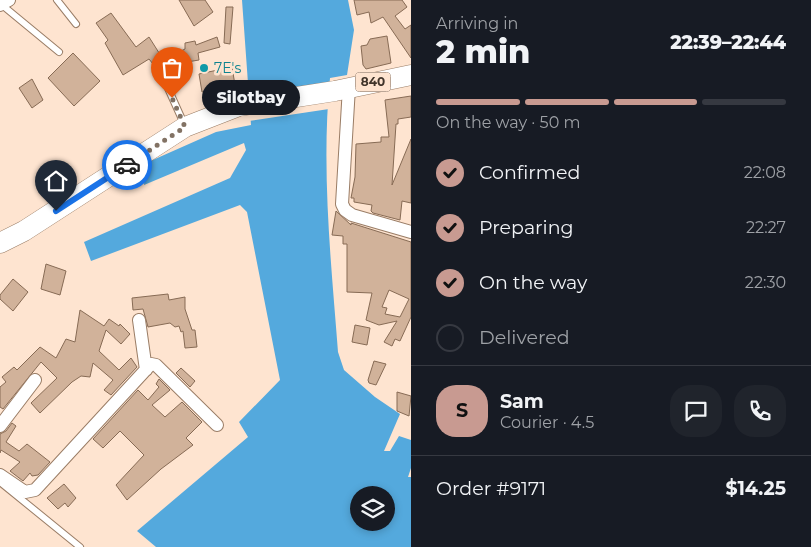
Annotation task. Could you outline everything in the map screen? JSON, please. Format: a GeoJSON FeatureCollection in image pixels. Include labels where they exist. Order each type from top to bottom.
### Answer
{"type":"FeatureCollection","features":[{"type":"Feature","properties":{"kind":"highway","name":"840"},"geometry":{"type":"LineString","coordinates":[[0,243],[24,232],[185,127],[239,106],[342,89],[411,75]]}},
{"type":"Feature","properties":{"kind":"street"},"geometry":{"type":"LineString","coordinates":[[342,89],[342,204],[345,210],[352,215],[411,232]]}},
{"type":"Feature","properties":{"kind":"street"},"geometry":{"type":"LineString","coordinates":[[139,320],[146,370]]}},
{"type":"Feature","properties":{"kind":"street"},"geometry":{"type":"LineString","coordinates":[[0,475],[25,492],[35,490],[151,364],[156,364],[217,425]]}},
{"type":"Feature","properties":{"kind":"street"},"geometry":{"type":"LineString","coordinates":[[0,426],[35,380]]}},
{"type":"Feature","properties":{"kind":"lane"},"geometry":{"type":"LineString","coordinates":[[57,0],[76,24]]}},
{"type":"Feature","properties":{"kind":"lane"},"geometry":{"type":"LineString","coordinates":[[4,3],[59,52]]}},
{"type":"Feature","properties":{"kind":"lane"},"geometry":{"type":"LineString","coordinates":[[179,57],[168,72],[167,86],[185,127]]}},
{"type":"Feature","properties":{"kind":"lane"},"geometry":{"type":"LineString","coordinates":[[0,482],[80,547]]}},
{"type":"Feature","properties":{"kind":"water"},"geometry":{"type":"Polygon","coordinates":[[[242,0],[348,0],[354,30],[347,75],[330,78],[326,146],[328,215],[338,352],[344,370],[375,397],[400,414],[384,451],[390,451],[399,436],[411,440],[411,468],[408,477],[411,477],[411,547],[156,547],[137,531],[248,437],[239,422],[280,380],[247,212],[240,205],[91,261],[84,242],[230,178],[246,150],[244,143],[144,185],[146,163],[216,132],[251,125],[242,0]]]}},
{"type":"Feature","properties":{"kind":"pier"},"geometry":{"type":"Polygon","coordinates":[[[331,85],[329,109],[249,121],[248,113],[331,85]]]}},
{"type":"Feature","properties":{"kind":"building"},"geometry":{"type":"Polygon","coordinates":[[[179,0],[205,0],[213,12],[194,26],[179,0]]]}},
{"type":"Feature","properties":{"kind":"building"},"geometry":{"type":"Polygon","coordinates":[[[354,0],[402,0],[407,7],[395,16],[405,29],[411,25],[411,58],[383,17],[371,23],[369,12],[357,15],[354,0]]]}},
{"type":"Feature","properties":{"kind":"building"},"geometry":{"type":"Polygon","coordinates":[[[226,7],[233,7],[230,44],[224,43],[226,7]]]}},
{"type":"Feature","properties":{"kind":"building"},"geometry":{"type":"Polygon","coordinates":[[[111,13],[136,47],[149,37],[161,56],[153,64],[149,59],[123,75],[105,43],[108,40],[96,23],[111,13]]]}},
{"type":"Feature","properties":{"kind":"building"},"geometry":{"type":"Polygon","coordinates":[[[387,36],[391,63],[366,69],[363,65],[361,46],[367,45],[370,39],[387,36]]]}},
{"type":"Feature","properties":{"kind":"building"},"geometry":{"type":"Polygon","coordinates":[[[217,37],[220,47],[198,53],[199,60],[187,62],[186,56],[184,57],[180,52],[175,54],[185,49],[185,43],[195,41],[196,45],[217,37]]]}},
{"type":"Feature","properties":{"kind":"building"},"geometry":{"type":"Polygon","coordinates":[[[73,53],[100,81],[74,106],[48,78],[73,53]]]}},
{"type":"Feature","properties":{"kind":"building"},"geometry":{"type":"Polygon","coordinates":[[[232,67],[235,85],[202,92],[199,74],[232,67]]]}},
{"type":"Feature","properties":{"kind":"building"},"geometry":{"type":"Polygon","coordinates":[[[32,79],[43,100],[32,108],[19,88],[32,79]]]}},
{"type":"Feature","properties":{"kind":"building"},"geometry":{"type":"Polygon","coordinates":[[[411,96],[411,117],[398,119],[398,124],[396,124],[392,185],[411,139],[411,203],[402,201],[400,220],[373,213],[371,211],[372,205],[354,202],[354,198],[351,198],[355,177],[356,144],[381,142],[381,137],[389,137],[385,100],[411,96]]]}},
{"type":"Feature","properties":{"kind":"building"},"geometry":{"type":"Polygon","coordinates":[[[336,211],[351,225],[351,223],[411,242],[411,317],[400,341],[395,339],[392,346],[384,342],[397,321],[379,325],[366,320],[372,293],[347,292],[347,244],[343,244],[343,236],[332,235],[336,211]],[[389,290],[382,307],[387,308],[385,314],[400,317],[409,299],[389,290]]]}},
{"type":"Feature","properties":{"kind":"building"},"geometry":{"type":"Polygon","coordinates":[[[46,264],[66,271],[60,295],[41,289],[46,264]]]}},
{"type":"Feature","properties":{"kind":"building"},"geometry":{"type":"Polygon","coordinates":[[[13,279],[28,292],[13,311],[0,299],[0,295],[13,279]]]}},
{"type":"Feature","properties":{"kind":"building"},"geometry":{"type":"Polygon","coordinates":[[[168,294],[169,300],[185,297],[185,309],[192,330],[195,330],[197,347],[185,348],[183,331],[181,332],[179,326],[175,327],[170,323],[148,327],[143,309],[133,310],[132,298],[168,294]]]}},
{"type":"Feature","properties":{"kind":"building"},"geometry":{"type":"Polygon","coordinates":[[[80,310],[104,326],[109,319],[119,326],[120,324],[130,334],[121,344],[106,330],[99,351],[119,370],[131,358],[137,367],[111,395],[104,390],[113,380],[93,363],[90,377],[81,376],[72,382],[40,413],[31,403],[57,378],[41,362],[3,409],[0,407],[0,387],[6,382],[2,377],[14,367],[17,370],[40,347],[56,358],[66,339],[75,342],[80,310]]]}},
{"type":"Feature","properties":{"kind":"building"},"geometry":{"type":"Polygon","coordinates":[[[355,325],[370,328],[367,345],[352,342],[355,325]]]}},
{"type":"Feature","properties":{"kind":"building"},"geometry":{"type":"Polygon","coordinates":[[[374,361],[386,364],[376,385],[369,383],[368,380],[374,361]]]}},
{"type":"Feature","properties":{"kind":"building"},"geometry":{"type":"Polygon","coordinates":[[[181,368],[195,381],[190,387],[176,373],[181,368]]]}},
{"type":"Feature","properties":{"kind":"building"},"geometry":{"type":"Polygon","coordinates":[[[159,379],[170,390],[152,405],[165,417],[182,402],[202,422],[186,438],[193,445],[161,469],[127,500],[116,485],[144,455],[120,431],[103,448],[93,439],[138,390],[148,400],[159,387],[156,384],[159,379]]]}},
{"type":"Feature","properties":{"kind":"building"},"geometry":{"type":"Polygon","coordinates":[[[397,392],[411,396],[409,416],[397,411],[397,392]]]}},
{"type":"Feature","properties":{"kind":"building"},"geometry":{"type":"Polygon","coordinates":[[[12,423],[16,426],[6,442],[19,451],[27,444],[50,462],[38,475],[32,476],[30,473],[23,481],[10,471],[20,462],[1,450],[0,453],[0,434],[6,431],[12,423]]]}},
{"type":"Feature","properties":{"kind":"building"},"geometry":{"type":"Polygon","coordinates":[[[64,484],[76,498],[68,507],[65,503],[58,509],[47,498],[64,484]]]}},
{"type":"Feature","properties":{"kind":"way so far"},"geometry":{"type":"LineString","coordinates":[[127,165],[185,127],[172,98]]}},
{"type":"Feature","properties":{"kind":"place","name":"7E's"},"geometry":{"type":"Point","coordinates":[204,68]}},
{"type":"Feature","properties":{"kind":"place","name":"Silotbay"},"geometry":{"type":"Point","coordinates":[172,98]}},
{"type":"Feature","properties":{"kind":"route"},"geometry":{"type":"LineString","coordinates":[[56,211],[127,165]]}}]}
